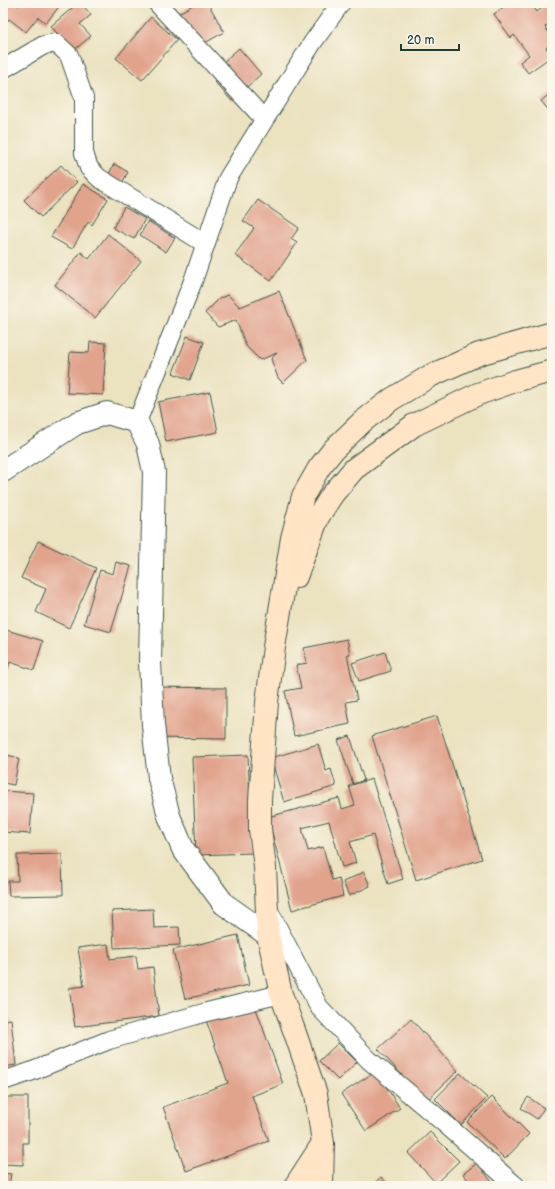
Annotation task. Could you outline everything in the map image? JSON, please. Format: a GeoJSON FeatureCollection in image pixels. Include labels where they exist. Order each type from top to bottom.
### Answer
{"type":"FeatureCollection","features":[{"type":"Feature","properties":{"kind":"main road"},"geometry":{"type":"LineString","coordinates":[[322,1186],[323,1143],[316,1094],[281,994],[268,935],[265,867],[260,829],[260,800],[267,702],[292,538],[302,496],[319,468],[334,449],[362,422],[392,399],[430,376],[479,354],[552,333]]}},
{"type":"Feature","properties":{"kind":"main road"},"geometry":{"type":"LineString","coordinates":[[278,625],[318,517],[332,495],[354,469],[391,441],[420,422],[478,394],[515,381],[552,371]]}},
{"type":"Feature","properties":{"kind":"main road"},"geometry":{"type":"LineString","coordinates":[[295,1186],[323,1143]]}},
{"type":"Feature","properties":{"kind":"street"},"geometry":{"type":"LineString","coordinates":[[157,3],[264,119]]}},
{"type":"Feature","properties":{"kind":"street"},"geometry":{"type":"LineString","coordinates":[[137,422],[193,281],[228,178],[313,42],[341,3]]}},
{"type":"Feature","properties":{"kind":"street"},"geometry":{"type":"LineString","coordinates":[[3,69],[44,45],[56,43],[69,55],[84,98],[84,153],[89,168],[99,178],[206,244]]}},
{"type":"Feature","properties":{"kind":"street"},"geometry":{"type":"LineString","coordinates":[[3,471],[77,423],[107,413],[137,422],[148,444],[154,472],[150,662],[153,725],[159,778],[169,816],[183,849],[224,904],[268,935]]}},
{"type":"Feature","properties":{"kind":"street"},"geometry":{"type":"LineString","coordinates":[[266,907],[319,1007],[369,1060],[516,1186]]}},
{"type":"Feature","properties":{"kind":"street"},"geometry":{"type":"LineString","coordinates":[[3,1080],[30,1072],[108,1040],[207,1012],[281,994]]}},
{"type":"Feature","properties":{"kind":"building"},"geometry":{"type":"Polygon","coordinates":[[[10,3],[14,3],[18,6],[21,3],[62,3],[46,23],[38,17],[26,32],[9,19],[3,27],[3,11],[10,3]]]}},
{"type":"Feature","properties":{"kind":"building"},"geometry":{"type":"Polygon","coordinates":[[[78,3],[81,3],[91,15],[80,24],[91,36],[72,52],[51,26],[78,3]]]}},
{"type":"Feature","properties":{"kind":"building"},"geometry":{"type":"Polygon","coordinates":[[[196,3],[208,3],[224,32],[198,47],[179,13],[196,3]]]}},
{"type":"Feature","properties":{"kind":"building"},"geometry":{"type":"Polygon","coordinates":[[[509,3],[531,3],[537,12],[542,8],[538,3],[552,3],[552,22],[545,27],[552,37],[552,43],[546,48],[552,56],[528,73],[520,62],[529,55],[514,35],[511,38],[494,14],[509,3]]]}},
{"type":"Feature","properties":{"kind":"building"},"geometry":{"type":"Polygon","coordinates":[[[151,17],[177,40],[142,80],[116,58],[151,17]]]}},
{"type":"Feature","properties":{"kind":"building"},"geometry":{"type":"Polygon","coordinates":[[[239,48],[261,74],[232,101],[214,81],[226,69],[221,64],[239,48]]]}},
{"type":"Feature","properties":{"kind":"building"},"geometry":{"type":"Polygon","coordinates":[[[552,92],[552,114],[541,101],[552,92]]]}},
{"type":"Feature","properties":{"kind":"building"},"geometry":{"type":"Polygon","coordinates":[[[114,164],[128,172],[121,185],[107,178],[114,164]]]}},
{"type":"Feature","properties":{"kind":"building"},"geometry":{"type":"Polygon","coordinates":[[[61,165],[77,182],[41,217],[24,200],[61,165]]]}},
{"type":"Feature","properties":{"kind":"building"},"geometry":{"type":"Polygon","coordinates":[[[83,184],[108,199],[92,225],[88,222],[72,249],[51,237],[83,184]]]}},
{"type":"Feature","properties":{"kind":"building"},"geometry":{"type":"Polygon","coordinates":[[[258,200],[299,228],[291,239],[297,243],[271,281],[235,255],[254,228],[243,221],[258,200]]]}},
{"type":"Feature","properties":{"kind":"building"},"geometry":{"type":"Polygon","coordinates":[[[124,207],[145,219],[134,239],[113,228],[124,207]]]}},
{"type":"Feature","properties":{"kind":"building"},"geometry":{"type":"Polygon","coordinates":[[[148,221],[175,238],[166,252],[140,235],[148,221]]]}},
{"type":"Feature","properties":{"kind":"building"},"geometry":{"type":"Polygon","coordinates":[[[108,234],[141,261],[95,318],[55,285],[81,252],[89,259],[108,234]]]}},
{"type":"Feature","properties":{"kind":"building"},"geometry":{"type":"Polygon","coordinates":[[[279,291],[307,360],[283,383],[278,378],[271,359],[277,353],[260,360],[246,346],[236,320],[218,327],[205,313],[220,298],[228,295],[240,307],[279,291]]]}},
{"type":"Feature","properties":{"kind":"building"},"geometry":{"type":"Polygon","coordinates":[[[187,336],[204,342],[190,380],[173,373],[187,336]]]}},
{"type":"Feature","properties":{"kind":"building"},"geometry":{"type":"Polygon","coordinates":[[[90,342],[106,343],[103,395],[67,393],[70,352],[89,353],[90,342]]]}},
{"type":"Feature","properties":{"kind":"building"},"geometry":{"type":"Polygon","coordinates":[[[210,392],[218,432],[166,442],[158,402],[210,392]]]}},
{"type":"Feature","properties":{"kind":"building"},"geometry":{"type":"Polygon","coordinates":[[[38,541],[96,568],[69,628],[36,612],[46,589],[21,578],[38,541]]]}},
{"type":"Feature","properties":{"kind":"building"},"geometry":{"type":"Polygon","coordinates":[[[116,562],[131,566],[111,632],[84,624],[100,570],[113,574],[116,562]]]}},
{"type":"Feature","properties":{"kind":"building"},"geometry":{"type":"Polygon","coordinates":[[[3,629],[43,641],[34,670],[10,662],[3,685],[3,629]]]}},
{"type":"Feature","properties":{"kind":"building"},"geometry":{"type":"Polygon","coordinates":[[[347,639],[350,654],[347,655],[357,700],[346,702],[350,724],[294,736],[285,691],[301,688],[296,665],[307,663],[304,648],[347,639]]]}},
{"type":"Feature","properties":{"kind":"building"},"geometry":{"type":"Polygon","coordinates":[[[385,652],[391,671],[359,681],[352,663],[385,652]]]}},
{"type":"Feature","properties":{"kind":"building"},"geometry":{"type":"Polygon","coordinates":[[[156,687],[226,688],[226,739],[155,738],[156,687]]]}},
{"type":"Feature","properties":{"kind":"building"},"geometry":{"type":"Polygon","coordinates":[[[437,716],[482,859],[416,880],[372,736],[437,716]]]}},
{"type":"Feature","properties":{"kind":"building"},"geometry":{"type":"Polygon","coordinates":[[[350,736],[364,780],[353,784],[338,740],[350,736]]]}},
{"type":"Feature","properties":{"kind":"building"},"geometry":{"type":"Polygon","coordinates":[[[318,744],[326,771],[331,769],[336,786],[284,802],[271,758],[318,744]]]}},
{"type":"Feature","properties":{"kind":"building"},"geometry":{"type":"Polygon","coordinates":[[[3,754],[19,758],[14,785],[3,783],[3,754]]]}},
{"type":"Feature","properties":{"kind":"building"},"geometry":{"type":"Polygon","coordinates":[[[248,755],[252,853],[196,855],[192,757],[248,755]]]}},
{"type":"Feature","properties":{"kind":"building"},"geometry":{"type":"Polygon","coordinates":[[[372,779],[403,879],[388,884],[373,835],[350,842],[356,863],[342,867],[329,821],[302,828],[308,851],[323,847],[332,880],[339,878],[343,896],[292,910],[268,817],[339,798],[342,809],[355,805],[349,786],[372,779]]]}},
{"type":"Feature","properties":{"kind":"building"},"geometry":{"type":"Polygon","coordinates":[[[3,791],[33,793],[30,834],[3,832],[3,791]]]}},
{"type":"Feature","properties":{"kind":"building"},"geometry":{"type":"Polygon","coordinates":[[[3,847],[8,848],[4,867],[3,867],[3,847]]]}},
{"type":"Feature","properties":{"kind":"building"},"geometry":{"type":"Polygon","coordinates":[[[62,854],[63,895],[9,896],[8,881],[18,881],[17,855],[62,854]]]}},
{"type":"Feature","properties":{"kind":"building"},"geometry":{"type":"Polygon","coordinates":[[[364,872],[370,886],[349,896],[343,882],[364,872]]]}},
{"type":"Feature","properties":{"kind":"building"},"geometry":{"type":"Polygon","coordinates":[[[153,909],[154,928],[179,927],[180,945],[114,948],[112,911],[153,909]]]}},
{"type":"Feature","properties":{"kind":"building"},"geometry":{"type":"Polygon","coordinates":[[[238,935],[249,985],[185,999],[173,950],[238,935]]]}},
{"type":"Feature","properties":{"kind":"building"},"geometry":{"type":"Polygon","coordinates":[[[108,944],[110,959],[136,956],[138,969],[153,967],[159,1016],[75,1027],[69,988],[84,986],[78,948],[108,944]]]}},
{"type":"Feature","properties":{"kind":"building"},"geometry":{"type":"Polygon","coordinates":[[[254,1003],[283,1084],[252,1096],[269,1141],[186,1171],[163,1107],[228,1083],[206,1020],[254,1003]]]}},
{"type":"Feature","properties":{"kind":"building"},"geometry":{"type":"Polygon","coordinates":[[[11,1019],[16,1065],[3,1067],[3,1020],[11,1019]]]}},
{"type":"Feature","properties":{"kind":"building"},"geometry":{"type":"Polygon","coordinates":[[[411,1019],[458,1071],[426,1101],[378,1049],[411,1019]]]}},
{"type":"Feature","properties":{"kind":"building"},"geometry":{"type":"Polygon","coordinates":[[[338,1043],[357,1062],[338,1080],[319,1061],[338,1043]]]}},
{"type":"Feature","properties":{"kind":"building"},"geometry":{"type":"Polygon","coordinates":[[[376,1071],[400,1108],[366,1131],[341,1094],[376,1071]]]}},
{"type":"Feature","properties":{"kind":"building"},"geometry":{"type":"Polygon","coordinates":[[[460,1073],[487,1098],[461,1125],[435,1099],[460,1073]]]}},
{"type":"Feature","properties":{"kind":"building"},"geometry":{"type":"Polygon","coordinates":[[[3,1097],[28,1097],[28,1143],[23,1143],[23,1165],[3,1164],[3,1097]]]}},
{"type":"Feature","properties":{"kind":"building"},"geometry":{"type":"Polygon","coordinates":[[[492,1097],[529,1134],[505,1159],[467,1122],[492,1097]]]}},
{"type":"Feature","properties":{"kind":"building"},"geometry":{"type":"Polygon","coordinates":[[[528,1097],[544,1108],[537,1119],[521,1108],[528,1097]]]}},
{"type":"Feature","properties":{"kind":"building"},"geometry":{"type":"Polygon","coordinates":[[[430,1132],[459,1161],[436,1183],[408,1153],[430,1132]]]}},
{"type":"Feature","properties":{"kind":"building"},"geometry":{"type":"Polygon","coordinates":[[[477,1163],[495,1186],[461,1186],[468,1180],[463,1174],[477,1163]]]}},
{"type":"Feature","properties":{"kind":"building"},"geometry":{"type":"Polygon","coordinates":[[[3,1173],[11,1174],[9,1186],[3,1186],[3,1173]]]}},
{"type":"Feature","properties":{"kind":"building"},"geometry":{"type":"Polygon","coordinates":[[[381,1177],[389,1186],[371,1186],[381,1177]]]}}]}
